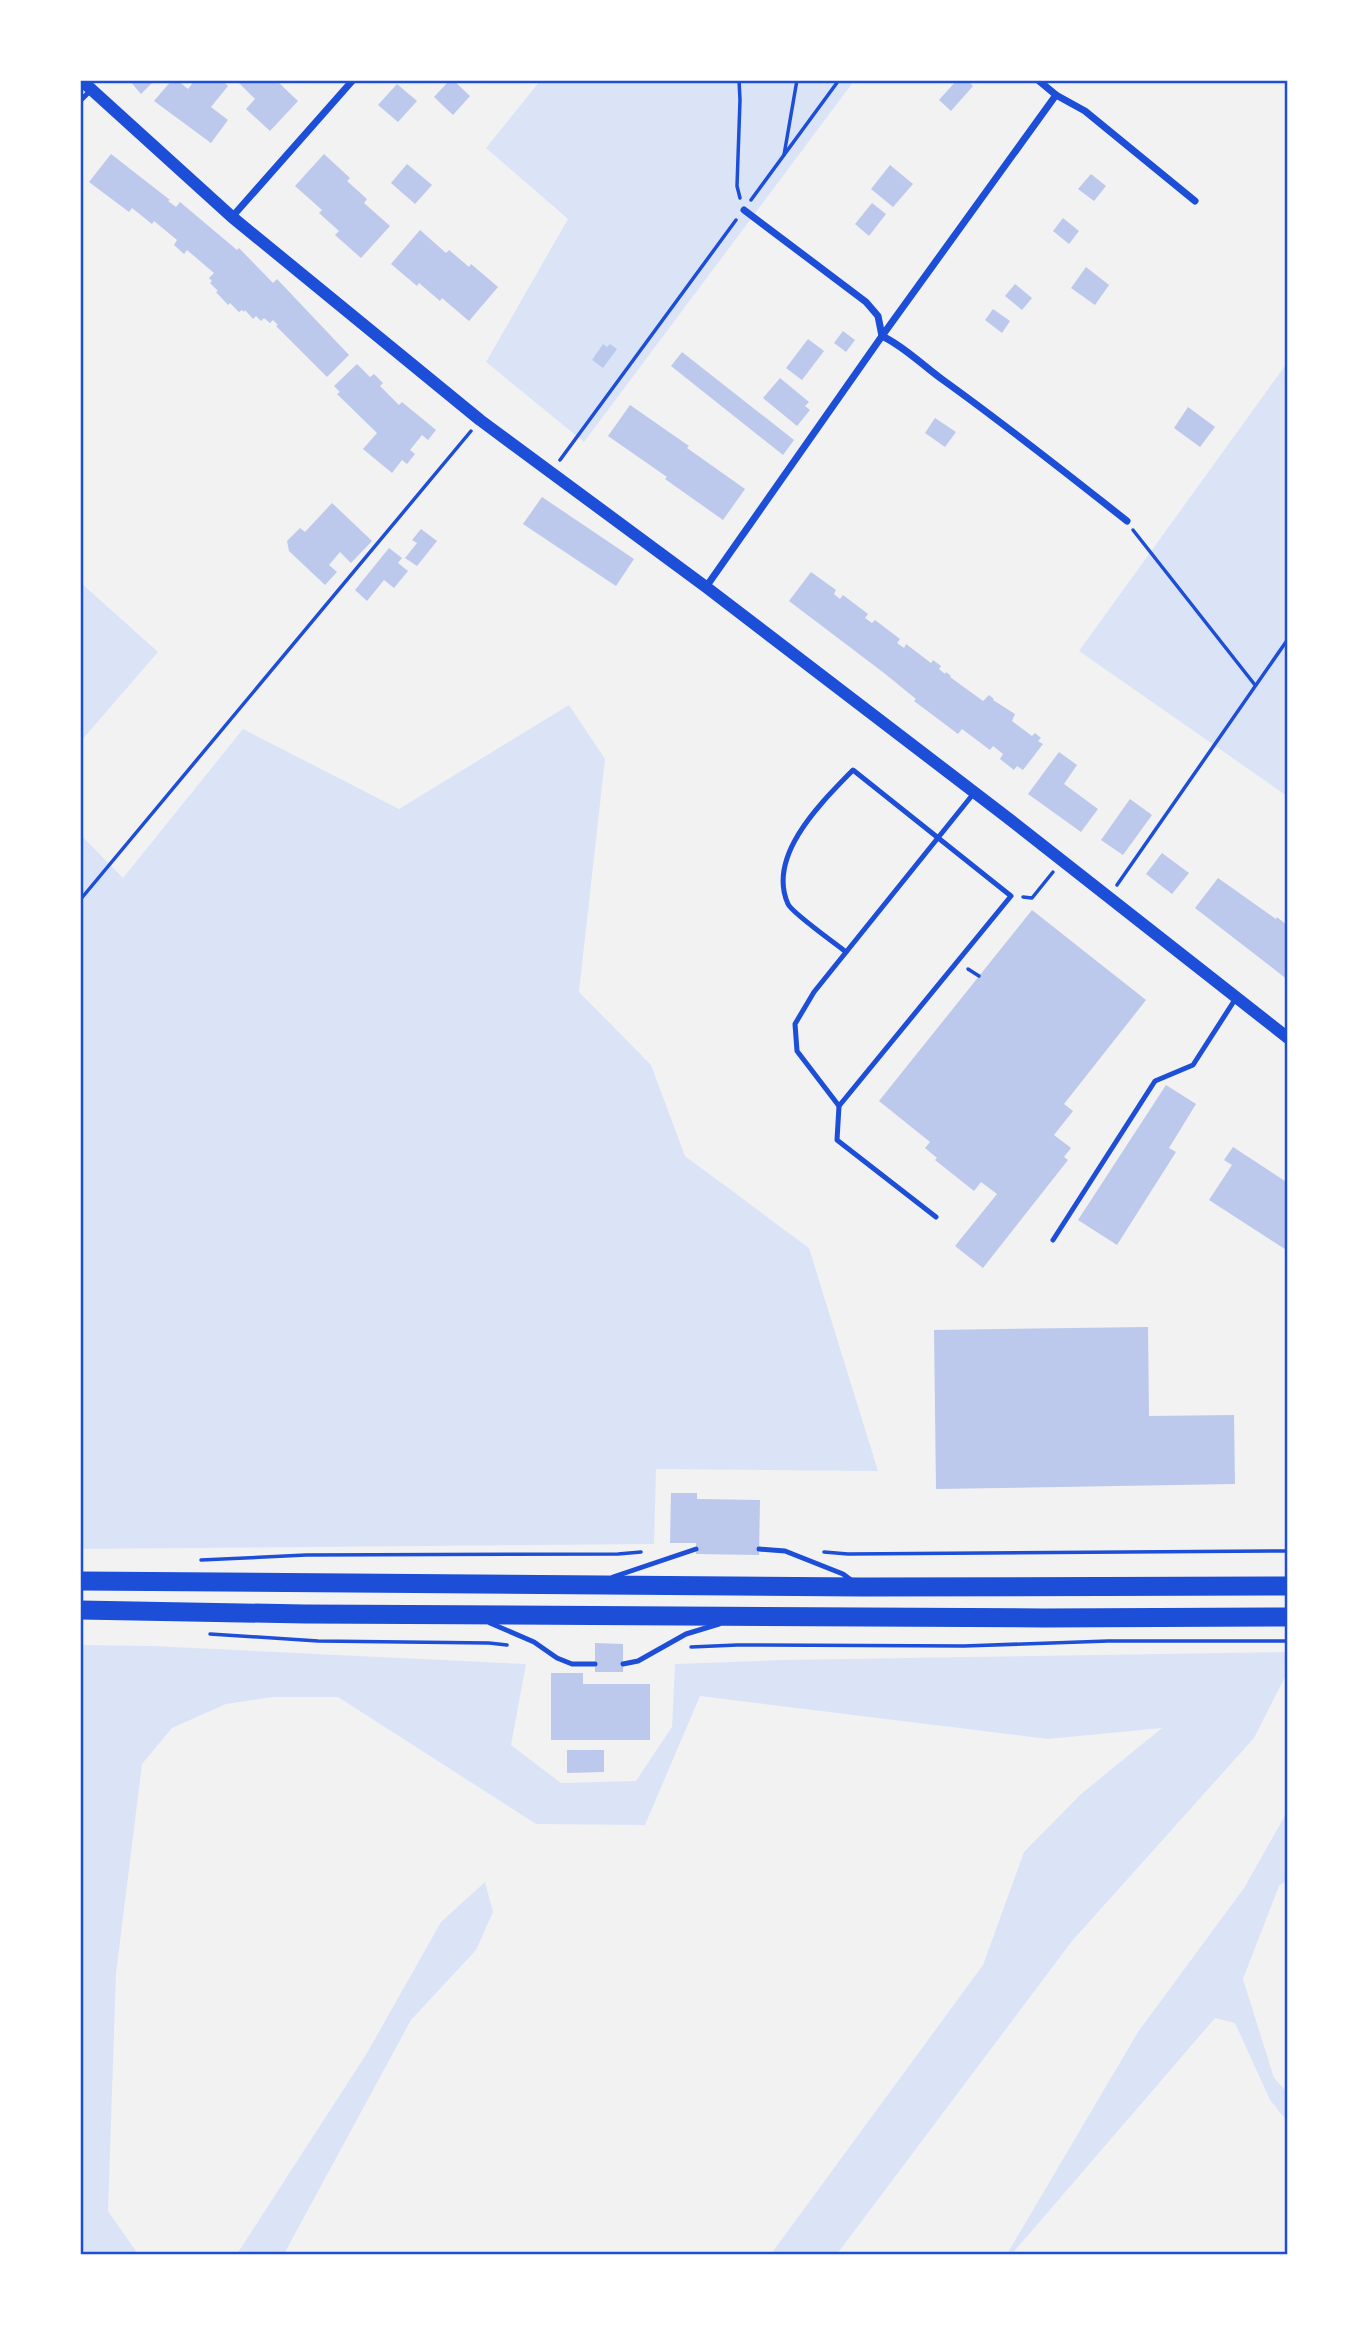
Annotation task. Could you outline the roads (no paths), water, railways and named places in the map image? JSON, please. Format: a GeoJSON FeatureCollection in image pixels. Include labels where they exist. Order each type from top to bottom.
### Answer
{"type":"FeatureCollection","features":[{"type":"Feature","properties":{"kind":"highway"},"geometry":{"type":"LineString","coordinates":[[80,1581],[862,1587],[1287,1586]]}},
{"type":"Feature","properties":{"kind":"highway"},"geometry":{"type":"LineString","coordinates":[[80,1610],[305,1614],[1287,1617]]}},
{"type":"Feature","properties":{"kind":"street"},"geometry":{"type":"LineString","coordinates":[[81,80],[232,217],[480,420],[706,587],[1063,860],[1287,1038]]}},
{"type":"Feature","properties":{"kind":"street"},"geometry":{"type":"LineString","coordinates":[[232,217],[353,80]]}},
{"type":"Feature","properties":{"kind":"street"},"geometry":{"type":"LineString","coordinates":[[1038,80],[1056,95],[1085,111],[1195,201]]}},
{"type":"Feature","properties":{"kind":"street"},"geometry":{"type":"LineString","coordinates":[[706,587],[1056,95]]}},
{"type":"Feature","properties":{"kind":"street"},"geometry":{"type":"LineString","coordinates":[[744,210],[866,303],[878,316],[882,336]]}},
{"type":"Feature","properties":{"kind":"street"},"geometry":{"type":"LineString","coordinates":[[882,336],[901,345],[914,360],[1000,421],[1127,521]]}},
{"type":"Feature","properties":{"kind":"lane"},"geometry":{"type":"LineString","coordinates":[[80,101],[91,90]]}},
{"type":"Feature","properties":{"kind":"lane"},"geometry":{"type":"LineString","coordinates":[[846,952],[788,906],[783,884],[784,865],[790,848],[817,807],[853,770],[1011,896],[839,1106],[837,1140],[936,1217]]}},
{"type":"Feature","properties":{"kind":"lane"},"geometry":{"type":"LineString","coordinates":[[839,1106],[797,1051],[795,1024],[814,992],[974,793]]}},
{"type":"Feature","properties":{"kind":"lane"},"geometry":{"type":"LineString","coordinates":[[1053,1240],[1155,1081],[1193,1065],[1236,998]]}},
{"type":"Feature","properties":{"kind":"lane"},"geometry":{"type":"LineString","coordinates":[[582,1585],[696,1549]]}},
{"type":"Feature","properties":{"kind":"lane"},"geometry":{"type":"LineString","coordinates":[[760,1549],[785,1551],[843,1574],[862,1587]]}},
{"type":"Feature","properties":{"kind":"lane"},"geometry":{"type":"LineString","coordinates":[[464,1614],[534,1642],[557,1658],[572,1664],[595,1664]]}},
{"type":"Feature","properties":{"kind":"lane"},"geometry":{"type":"LineString","coordinates":[[623,1664],[638,1661],[686,1634],[742,1616]]}}]}
